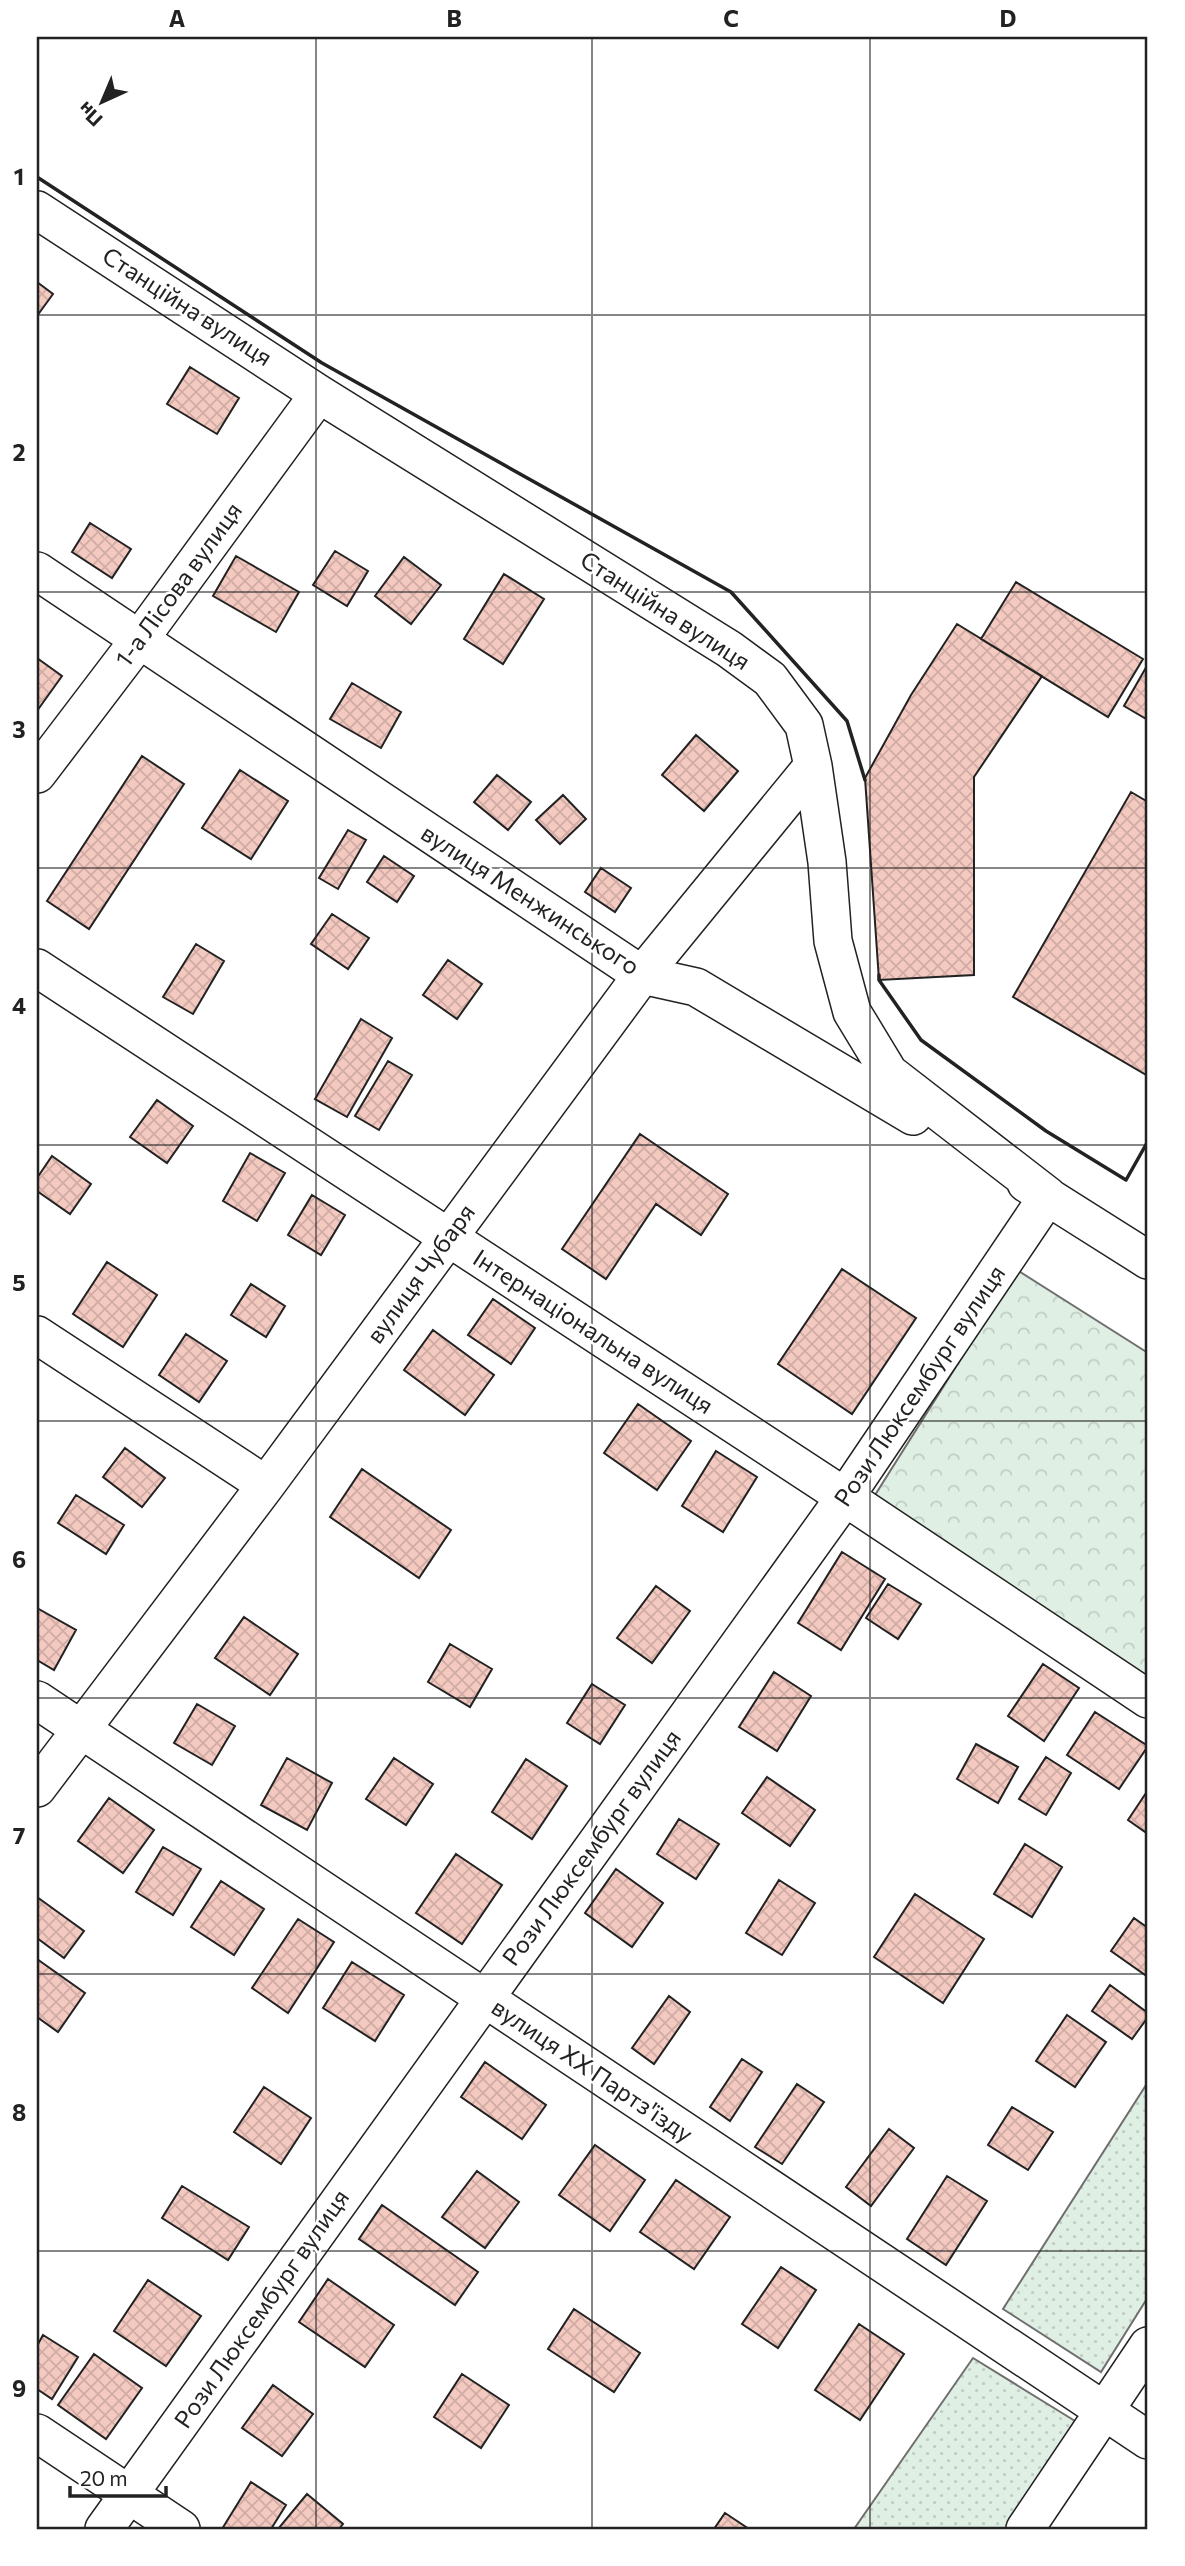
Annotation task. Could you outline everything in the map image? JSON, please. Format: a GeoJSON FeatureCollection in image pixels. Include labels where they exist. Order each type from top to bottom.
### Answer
{"type":"FeatureCollection","features":[{"type":"Feature","properties":{"kind":"street","name":"Станційна вулиця"},"geometry":{"type":"LineString","coordinates":[[37,210],[319,394],[729,649],[770,679],[804,725],[827,862],[833,941],[852,1012],[889,1073],[1048,1196]]}},
{"type":"Feature","properties":{"kind":"street","name":"1-а Лісова вулиця"},"geometry":{"type":"LineString","coordinates":[[37,774],[319,394]]}},
{"type":"Feature","properties":{"kind":"street","name":"вулиця Менжинського"},"geometry":{"type":"LineString","coordinates":[[37,571],[642,975],[696,987],[1048,1196],[1148,1260]]}},
{"type":"Feature","properties":{"kind":"street","name":"вулиця Чубаря"},"geometry":{"type":"LineString","coordinates":[[37,1788],[266,1485],[642,975],[813,766]]}},
{"type":"Feature","properties":{"kind":"street","name":"Інтернаціональна вулиця"},"geometry":{"type":"LineString","coordinates":[[37,968],[845,1497],[1148,1699]]}},
{"type":"Feature","properties":{"kind":"street","name":"Рози Люксембург вулиця"},"geometry":{"type":"LineString","coordinates":[[104,2529],[845,1497],[1048,1196]]}},
{"type":"Feature","properties":{"kind":"street"},"geometry":{"type":"LineString","coordinates":[[37,1335],[266,1485]]}},
{"type":"Feature","properties":{"kind":"street","name":"вулиця XX Партз'їзду"},"geometry":{"type":"LineString","coordinates":[[37,1700],[1148,2440]]}},
{"type":"Feature","properties":{"kind":"street"},"geometry":{"type":"LineString","coordinates":[[1025,2529],[1148,2346]]}},
{"type":"Feature","properties":{"kind":"street"},"geometry":{"type":"LineString","coordinates":[[37,2434],[181,2529]]}},
{"type":"Feature","properties":{"kind":"green space"},"geometry":{"type":"Polygon","coordinates":[[[1017,1270],[1148,1353],[1148,1680],[870,1503],[1017,1270]]]}},
{"type":"Feature","properties":{"kind":"green space"},"geometry":{"type":"Polygon","coordinates":[[[1148,2082],[1148,2297],[1101,2372],[1003,2309],[1148,2082]]]}},
{"type":"Feature","properties":{"kind":"green space"},"geometry":{"type":"Polygon","coordinates":[[[973,2358],[1075,2421],[1006,2529],[854,2529],[973,2358]]]}},
{"type":"Feature","properties":{"kind":"building"},"geometry":{"type":"Polygon","coordinates":[[[37,282],[53,294],[37,316],[37,282]]]}},
{"type":"Feature","properties":{"kind":"building"},"geometry":{"type":"Polygon","coordinates":[[[190,367],[239,398],[217,434],[167,404],[190,367]]]}},
{"type":"Feature","properties":{"kind":"building"},"geometry":{"type":"Polygon","coordinates":[[[90,523],[131,549],[112,578],[72,552],[90,523]]]}},
{"type":"Feature","properties":{"kind":"building"},"geometry":{"type":"Polygon","coordinates":[[[335,551],[368,571],[347,606],[313,585],[335,551]]]}},
{"type":"Feature","properties":{"kind":"building"},"geometry":{"type":"Polygon","coordinates":[[[236,556],[299,592],[276,632],[213,596],[236,556]]]}},
{"type":"Feature","properties":{"kind":"building"},"geometry":{"type":"Polygon","coordinates":[[[404,557],[441,585],[411,624],[375,596],[404,557]]]}},
{"type":"Feature","properties":{"kind":"building"},"geometry":{"type":"Polygon","coordinates":[[[504,574],[544,599],[503,664],[464,639],[504,574]]]}},
{"type":"Feature","properties":{"kind":"building"},"geometry":{"type":"Polygon","coordinates":[[[1016,582],[1143,659],[1108,717],[981,639],[1016,582]]]}},
{"type":"Feature","properties":{"kind":"building"},"geometry":{"type":"Polygon","coordinates":[[[957,624],[1042,676],[974,777],[974,975],[879,980],[865,778],[911,695],[957,624]]]}},
{"type":"Feature","properties":{"kind":"building"},"geometry":{"type":"Polygon","coordinates":[[[37,658],[62,676],[37,711],[37,658]]]}},
{"type":"Feature","properties":{"kind":"building"},"geometry":{"type":"Polygon","coordinates":[[[1148,664],[1148,720],[1124,706],[1148,664]]]}},
{"type":"Feature","properties":{"kind":"building"},"geometry":{"type":"Polygon","coordinates":[[[352,683],[401,712],[381,748],[330,719],[352,683]]]}},
{"type":"Feature","properties":{"kind":"building"},"geometry":{"type":"Polygon","coordinates":[[[696,735],[738,771],[704,811],[662,775],[696,735]]]}},
{"type":"Feature","properties":{"kind":"building"},"geometry":{"type":"Polygon","coordinates":[[[142,756],[184,784],[89,929],[47,901],[142,756]]]}},
{"type":"Feature","properties":{"kind":"building"},"geometry":{"type":"Polygon","coordinates":[[[240,770],[288,801],[251,859],[202,828],[240,770]]]}},
{"type":"Feature","properties":{"kind":"building"},"geometry":{"type":"Polygon","coordinates":[[[497,775],[531,802],[508,830],[474,802],[497,775]]]}},
{"type":"Feature","properties":{"kind":"building"},"geometry":{"type":"Polygon","coordinates":[[[1131,792],[1148,802],[1148,1076],[1013,997],[1131,792]]]}},
{"type":"Feature","properties":{"kind":"building"},"geometry":{"type":"Polygon","coordinates":[[[563,795],[586,819],[560,844],[536,820],[563,795]]]}},
{"type":"Feature","properties":{"kind":"building"},"geometry":{"type":"Polygon","coordinates":[[[348,830],[366,840],[338,889],[319,878],[348,830]]]}},
{"type":"Feature","properties":{"kind":"building"},"geometry":{"type":"Polygon","coordinates":[[[384,856],[414,876],[397,902],[367,882],[384,856]]]}},
{"type":"Feature","properties":{"kind":"building"},"geometry":{"type":"Polygon","coordinates":[[[601,868],[631,888],[615,912],[585,892],[601,868]]]}},
{"type":"Feature","properties":{"kind":"building"},"geometry":{"type":"Polygon","coordinates":[[[332,914],[369,938],[348,969],[311,944],[332,914]]]}},
{"type":"Feature","properties":{"kind":"building"},"geometry":{"type":"Polygon","coordinates":[[[196,944],[224,961],[193,1014],[163,997],[196,944]]]}},
{"type":"Feature","properties":{"kind":"building"},"geometry":{"type":"Polygon","coordinates":[[[448,960],[482,984],[457,1019],[423,995],[448,960]]]}},
{"type":"Feature","properties":{"kind":"building"},"geometry":{"type":"Polygon","coordinates":[[[361,1019],[392,1038],[347,1117],[315,1099],[361,1019]]]}},
{"type":"Feature","properties":{"kind":"building"},"geometry":{"type":"Polygon","coordinates":[[[388,1061],[412,1075],[379,1130],[355,1116],[388,1061]]]}},
{"type":"Feature","properties":{"kind":"building"},"geometry":{"type":"Polygon","coordinates":[[[157,1100],[193,1126],[167,1163],[130,1137],[157,1100]]]}},
{"type":"Feature","properties":{"kind":"building"},"geometry":{"type":"Polygon","coordinates":[[[640,1134],[728,1194],[701,1235],[656,1204],[606,1279],[562,1249],[640,1134]]]}},
{"type":"Feature","properties":{"kind":"building"},"geometry":{"type":"Polygon","coordinates":[[[250,1153],[285,1173],[257,1221],[223,1201],[250,1153]]]}},
{"type":"Feature","properties":{"kind":"building"},"geometry":{"type":"Polygon","coordinates":[[[52,1156],[91,1184],[70,1214],[37,1191],[37,1178],[52,1156]]]}},
{"type":"Feature","properties":{"kind":"building"},"geometry":{"type":"Polygon","coordinates":[[[312,1195],[345,1215],[321,1255],[288,1235],[312,1195]]]}},
{"type":"Feature","properties":{"kind":"building"},"geometry":{"type":"Polygon","coordinates":[[[107,1262],[157,1295],[123,1347],[73,1314],[107,1262]]]}},
{"type":"Feature","properties":{"kind":"building"},"geometry":{"type":"Polygon","coordinates":[[[842,1269],[916,1318],[852,1414],[778,1364],[842,1269]]]}},
{"type":"Feature","properties":{"kind":"building"},"geometry":{"type":"Polygon","coordinates":[[[251,1284],[285,1306],[266,1337],[231,1315],[251,1284]]]}},
{"type":"Feature","properties":{"kind":"building"},"geometry":{"type":"Polygon","coordinates":[[[493,1299],[535,1328],[511,1364],[468,1335],[493,1299]]]}},
{"type":"Feature","properties":{"kind":"building"},"geometry":{"type":"Polygon","coordinates":[[[433,1330],[494,1375],[465,1415],[404,1370],[433,1330]]]}},
{"type":"Feature","properties":{"kind":"building"},"geometry":{"type":"Polygon","coordinates":[[[186,1334],[227,1361],[199,1402],[159,1375],[186,1334]]]}},
{"type":"Feature","properties":{"kind":"building"},"geometry":{"type":"Polygon","coordinates":[[[638,1404],[691,1441],[657,1490],[604,1453],[638,1404]]]}},
{"type":"Feature","properties":{"kind":"building"},"geometry":{"type":"Polygon","coordinates":[[[125,1448],[165,1478],[142,1507],[103,1477],[125,1448]]]}},
{"type":"Feature","properties":{"kind":"building"},"geometry":{"type":"Polygon","coordinates":[[[716,1451],[757,1477],[723,1532],[682,1506],[716,1451]]]}},
{"type":"Feature","properties":{"kind":"building"},"geometry":{"type":"Polygon","coordinates":[[[362,1469],[451,1530],[419,1578],[330,1517],[362,1469]]]}},
{"type":"Feature","properties":{"kind":"building"},"geometry":{"type":"Polygon","coordinates":[[[76,1495],[124,1525],[106,1554],[58,1523],[76,1495]]]}},
{"type":"Feature","properties":{"kind":"building"},"geometry":{"type":"Polygon","coordinates":[[[842,1552],[885,1579],[841,1650],[798,1623],[842,1552]]]}},
{"type":"Feature","properties":{"kind":"building"},"geometry":{"type":"Polygon","coordinates":[[[888,1584],[921,1604],[898,1639],[866,1618],[888,1584]]]}},
{"type":"Feature","properties":{"kind":"building"},"geometry":{"type":"Polygon","coordinates":[[[656,1586],[690,1611],[652,1663],[617,1638],[656,1586]]]}},
{"type":"Feature","properties":{"kind":"building"},"geometry":{"type":"Polygon","coordinates":[[[37,1608],[76,1630],[54,1670],[37,1660],[37,1608]]]}},
{"type":"Feature","properties":{"kind":"building"},"geometry":{"type":"Polygon","coordinates":[[[244,1617],[298,1654],[270,1695],[215,1658],[244,1617]]]}},
{"type":"Feature","properties":{"kind":"building"},"geometry":{"type":"Polygon","coordinates":[[[450,1644],[492,1669],[470,1707],[428,1682],[450,1644]]]}},
{"type":"Feature","properties":{"kind":"building"},"geometry":{"type":"Polygon","coordinates":[[[1043,1664],[1079,1688],[1044,1741],[1008,1716],[1043,1664]]]}},
{"type":"Feature","properties":{"kind":"building"},"geometry":{"type":"Polygon","coordinates":[[[774,1672],[811,1696],[777,1751],[739,1727],[774,1672]]]}},
{"type":"Feature","properties":{"kind":"building"},"geometry":{"type":"Polygon","coordinates":[[[592,1684],[625,1705],[600,1744],[567,1723],[592,1684]]]}},
{"type":"Feature","properties":{"kind":"building"},"geometry":{"type":"Polygon","coordinates":[[[197,1704],[235,1726],[212,1765],[174,1743],[197,1704]]]}},
{"type":"Feature","properties":{"kind":"building"},"geometry":{"type":"Polygon","coordinates":[[[1095,1712],[1148,1746],[1119,1789],[1067,1755],[1095,1712]]]}},
{"type":"Feature","properties":{"kind":"building"},"geometry":{"type":"Polygon","coordinates":[[[976,1744],[1018,1767],[998,1803],[957,1779],[976,1744]]]}},
{"type":"Feature","properties":{"kind":"building"},"geometry":{"type":"Polygon","coordinates":[[[1046,1757],[1071,1773],[1046,1815],[1019,1799],[1046,1757]]]}},
{"type":"Feature","properties":{"kind":"building"},"geometry":{"type":"Polygon","coordinates":[[[287,1758],[332,1783],[307,1830],[261,1805],[287,1758]]]}},
{"type":"Feature","properties":{"kind":"building"},"geometry":{"type":"Polygon","coordinates":[[[394,1758],[433,1784],[406,1825],[366,1799],[394,1758]]]}},
{"type":"Feature","properties":{"kind":"building"},"geometry":{"type":"Polygon","coordinates":[[[526,1759],[567,1786],[532,1839],[492,1812],[526,1759]]]}},
{"type":"Feature","properties":{"kind":"building"},"geometry":{"type":"Polygon","coordinates":[[[767,1777],[815,1810],[790,1846],[742,1813],[767,1777]]]}},
{"type":"Feature","properties":{"kind":"building"},"geometry":{"type":"Polygon","coordinates":[[[1148,1790],[1148,1834],[1128,1820],[1148,1790]]]}},
{"type":"Feature","properties":{"kind":"building"},"geometry":{"type":"Polygon","coordinates":[[[109,1798],[154,1830],[123,1873],[78,1841],[109,1798]]]}},
{"type":"Feature","properties":{"kind":"building"},"geometry":{"type":"Polygon","coordinates":[[[679,1819],[719,1844],[696,1879],[657,1854],[679,1819]]]}},
{"type":"Feature","properties":{"kind":"building"},"geometry":{"type":"Polygon","coordinates":[[[1025,1844],[1062,1867],[1032,1917],[994,1894],[1025,1844]]]}},
{"type":"Feature","properties":{"kind":"building"},"geometry":{"type":"Polygon","coordinates":[[[163,1847],[201,1869],[173,1915],[136,1892],[163,1847]]]}},
{"type":"Feature","properties":{"kind":"building"},"geometry":{"type":"Polygon","coordinates":[[[456,1854],[502,1885],[462,1944],[416,1913],[456,1854]]]}},
{"type":"Feature","properties":{"kind":"building"},"geometry":{"type":"Polygon","coordinates":[[[616,1869],[663,1903],[632,1947],[585,1913],[616,1869]]]}},
{"type":"Feature","properties":{"kind":"building"},"geometry":{"type":"Polygon","coordinates":[[[779,1880],[815,1903],[782,1955],[746,1933],[779,1880]]]}},
{"type":"Feature","properties":{"kind":"building"},"geometry":{"type":"Polygon","coordinates":[[[221,1881],[264,1909],[234,1955],[191,1927],[221,1881]]]}},
{"type":"Feature","properties":{"kind":"building"},"geometry":{"type":"Polygon","coordinates":[[[915,1894],[984,1939],[943,2003],[874,1957],[915,1894]]]}},
{"type":"Feature","properties":{"kind":"building"},"geometry":{"type":"Polygon","coordinates":[[[37,1897],[84,1931],[64,1958],[37,1938],[37,1897]]]}},
{"type":"Feature","properties":{"kind":"building"},"geometry":{"type":"Polygon","coordinates":[[[1134,1918],[1148,1928],[1148,1977],[1111,1951],[1134,1918]]]}},
{"type":"Feature","properties":{"kind":"building"},"geometry":{"type":"Polygon","coordinates":[[[298,1919],[334,1942],[288,2013],[252,1988],[298,1919]]]}},
{"type":"Feature","properties":{"kind":"building"},"geometry":{"type":"Polygon","coordinates":[[[37,1959],[85,1993],[58,2032],[37,2017],[37,1959]]]}},
{"type":"Feature","properties":{"kind":"building"},"geometry":{"type":"Polygon","coordinates":[[[352,1962],[404,1995],[375,2041],[323,2008],[352,1962]]]}},
{"type":"Feature","properties":{"kind":"building"},"geometry":{"type":"Polygon","coordinates":[[[1110,1985],[1148,2013],[1132,2039],[1092,2011],[1110,1985]]]}},
{"type":"Feature","properties":{"kind":"building"},"geometry":{"type":"Polygon","coordinates":[[[669,1996],[690,2012],[654,2064],[632,2048],[669,1996]]]}},
{"type":"Feature","properties":{"kind":"building"},"geometry":{"type":"Polygon","coordinates":[[[1067,2015],[1106,2042],[1075,2087],[1036,2061],[1067,2015]]]}},
{"type":"Feature","properties":{"kind":"building"},"geometry":{"type":"Polygon","coordinates":[[[742,2059],[762,2072],[730,2121],[710,2107],[742,2059]]]}},
{"type":"Feature","properties":{"kind":"building"},"geometry":{"type":"Polygon","coordinates":[[[485,2062],[546,2105],[522,2139],[461,2097],[485,2062]]]}},
{"type":"Feature","properties":{"kind":"building"},"geometry":{"type":"Polygon","coordinates":[[[797,2084],[824,2102],[782,2164],[755,2147],[797,2084]]]}},
{"type":"Feature","properties":{"kind":"building"},"geometry":{"type":"Polygon","coordinates":[[[264,2087],[311,2118],[281,2164],[234,2132],[264,2087]]]}},
{"type":"Feature","properties":{"kind":"building"},"geometry":{"type":"Polygon","coordinates":[[[1012,2107],[1053,2132],[1028,2170],[988,2145],[1012,2107]]]}},
{"type":"Feature","properties":{"kind":"building"},"geometry":{"type":"Polygon","coordinates":[[[889,2129],[914,2148],[871,2206],[846,2187],[889,2129]]]}},
{"type":"Feature","properties":{"kind":"building"},"geometry":{"type":"Polygon","coordinates":[[[595,2145],[645,2180],[610,2231],[559,2195],[595,2145]]]}},
{"type":"Feature","properties":{"kind":"building"},"geometry":{"type":"Polygon","coordinates":[[[477,2171],[519,2202],[485,2248],[442,2217],[477,2171]]]}},
{"type":"Feature","properties":{"kind":"building"},"geometry":{"type":"Polygon","coordinates":[[[947,2176],[987,2201],[946,2265],[907,2239],[947,2176]]]}},
{"type":"Feature","properties":{"kind":"building"},"geometry":{"type":"Polygon","coordinates":[[[676,2180],[730,2217],[694,2269],[640,2232],[676,2180]]]}},
{"type":"Feature","properties":{"kind":"building"},"geometry":{"type":"Polygon","coordinates":[[[182,2186],[249,2227],[228,2260],[162,2218],[182,2186]]]}},
{"type":"Feature","properties":{"kind":"building"},"geometry":{"type":"Polygon","coordinates":[[[382,2205],[478,2272],[455,2305],[359,2239],[382,2205]]]}},
{"type":"Feature","properties":{"kind":"building"},"geometry":{"type":"Polygon","coordinates":[[[781,2267],[816,2290],[778,2348],[742,2324],[781,2267]]]}},
{"type":"Feature","properties":{"kind":"building"},"geometry":{"type":"Polygon","coordinates":[[[328,2279],[394,2325],[365,2367],[299,2322],[328,2279]]]}},
{"type":"Feature","properties":{"kind":"building"},"geometry":{"type":"Polygon","coordinates":[[[148,2280],[201,2316],[166,2366],[114,2331],[148,2280]]]}},
{"type":"Feature","properties":{"kind":"building"},"geometry":{"type":"Polygon","coordinates":[[[574,2309],[640,2353],[614,2392],[548,2349],[574,2309]]]}},
{"type":"Feature","properties":{"kind":"building"},"geometry":{"type":"Polygon","coordinates":[[[859,2324],[904,2354],[860,2420],[815,2390],[859,2324]]]}},
{"type":"Feature","properties":{"kind":"building"},"geometry":{"type":"Polygon","coordinates":[[[43,2335],[78,2357],[52,2399],[37,2389],[37,2346],[43,2335]]]}},
{"type":"Feature","properties":{"kind":"building"},"geometry":{"type":"Polygon","coordinates":[[[94,2354],[142,2388],[106,2439],[58,2405],[94,2354]]]}},
{"type":"Feature","properties":{"kind":"building"},"geometry":{"type":"Polygon","coordinates":[[[462,2374],[509,2405],[481,2448],[434,2417],[462,2374]]]}},
{"type":"Feature","properties":{"kind":"building"},"geometry":{"type":"Polygon","coordinates":[[[273,2385],[313,2414],[282,2456],[242,2428],[273,2385]]]}},
{"type":"Feature","properties":{"kind":"building"},"geometry":{"type":"Polygon","coordinates":[[[251,2482],[286,2505],[271,2529],[222,2529],[251,2482]]]}},
{"type":"Feature","properties":{"kind":"building"},"geometry":{"type":"Polygon","coordinates":[[[307,2494],[343,2524],[339,2529],[278,2529],[307,2494]]]}},
{"type":"Feature","properties":{"kind":"building"},"geometry":{"type":"Polygon","coordinates":[[[725,2513],[749,2529],[714,2529],[725,2513]]]}},
{"type":"Feature","properties":{"kind":"wall"},"geometry":{"type":"LineString","coordinates":[[37,177],[322,363],[731,592],[847,721],[865,780]]}},
{"type":"Feature","properties":{"kind":"wall"},"geometry":{"type":"LineString","coordinates":[[879,975],[879,980],[921,1040],[1046,1131],[1126,1180],[1148,1141]]}}]}
